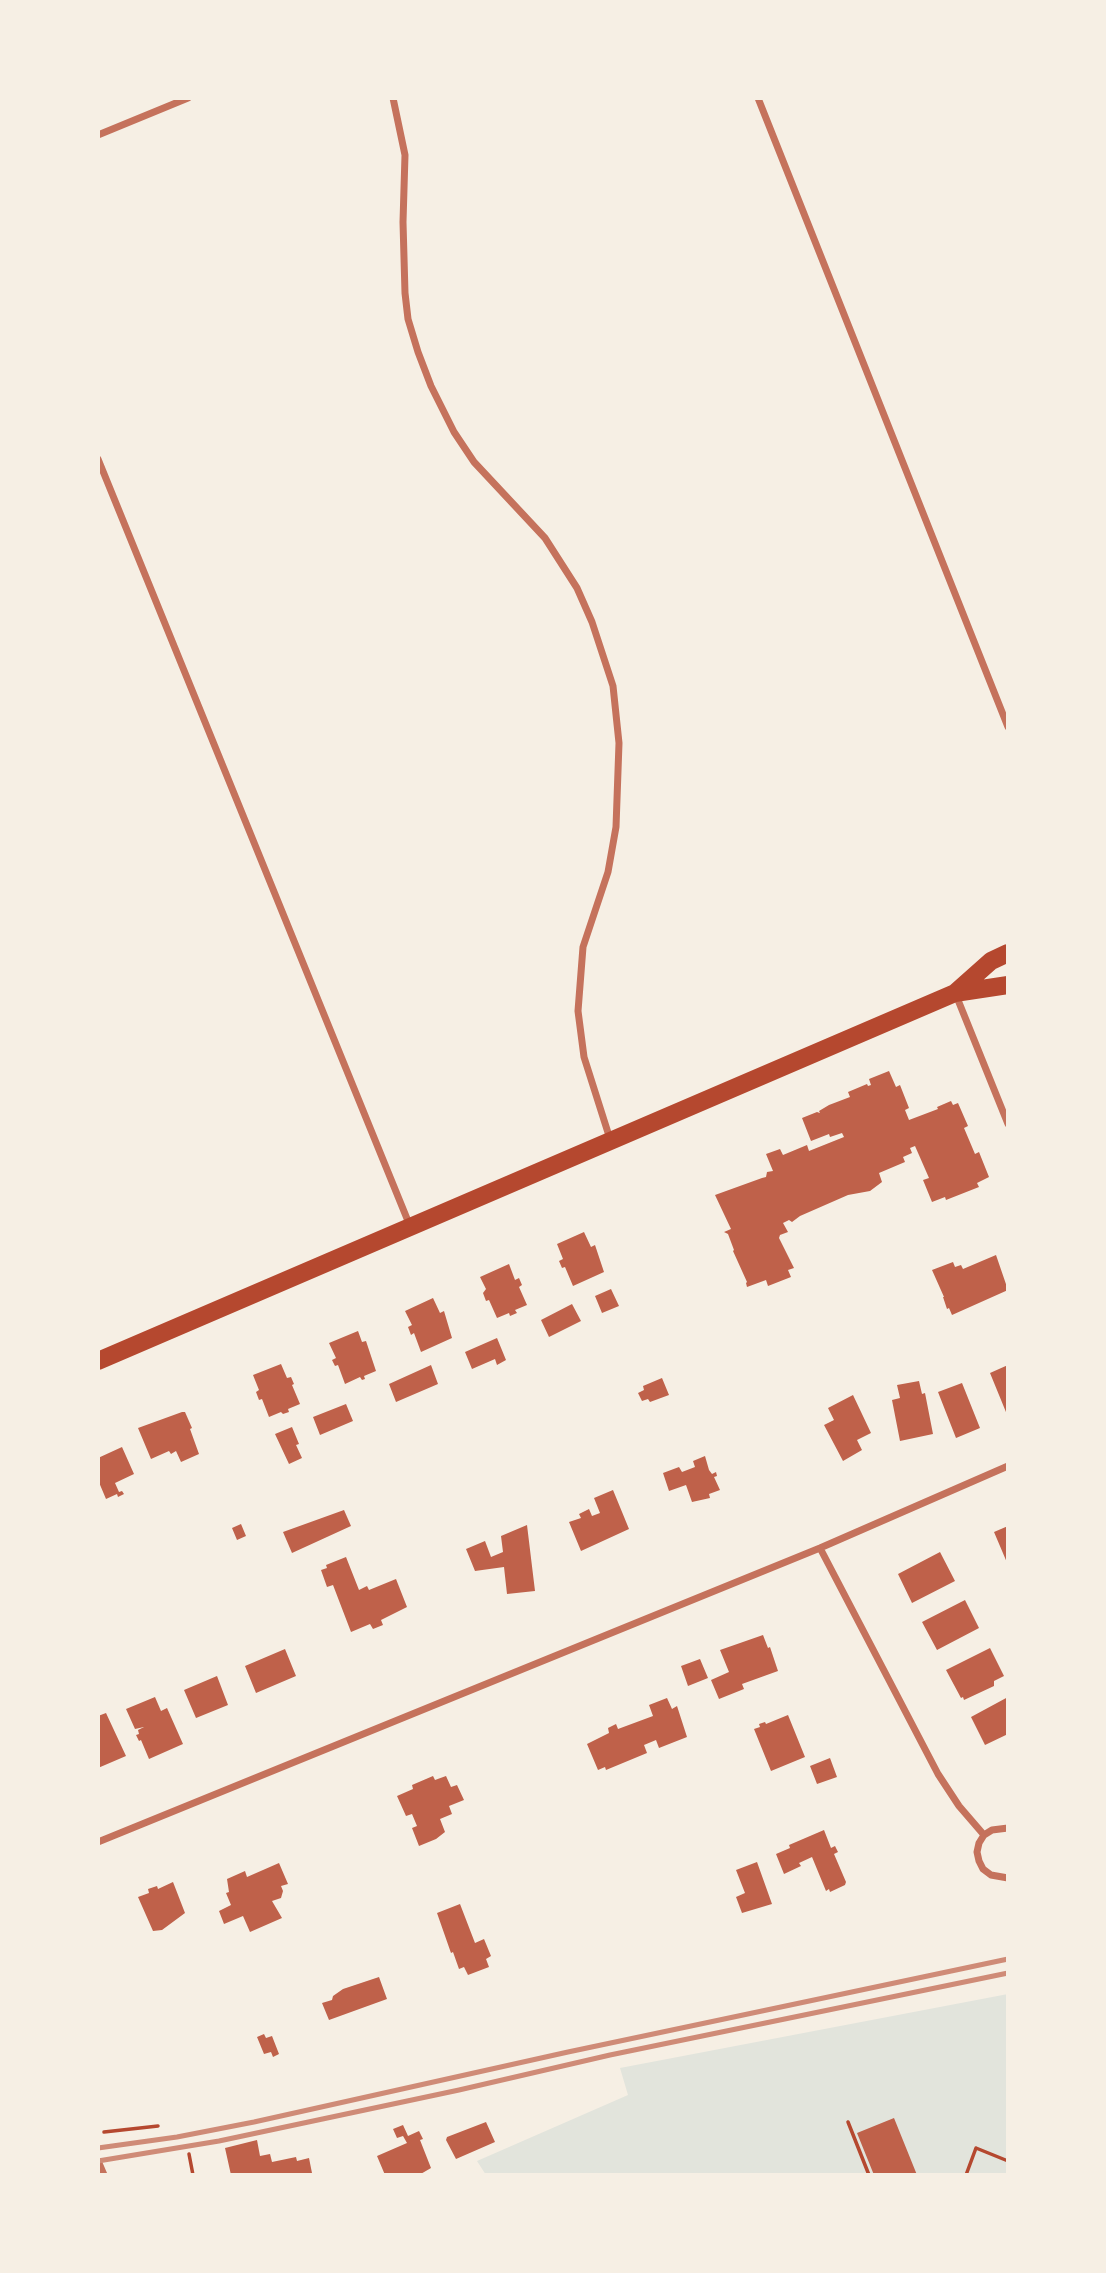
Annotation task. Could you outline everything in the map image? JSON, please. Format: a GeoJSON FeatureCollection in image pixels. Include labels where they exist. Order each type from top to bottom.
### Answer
{"type":"FeatureCollection","features":[{"type":"Feature","properties":{"kind":"main road"},"geometry":{"type":"LineString","coordinates":[[955,993],[991,961],[1008,953]]}},
{"type":"Feature","properties":{"kind":"main road"},"geometry":{"type":"LineString","coordinates":[[98,1360],[955,993],[1008,985]]}},
{"type":"Feature","properties":{"kind":"street"},"geometry":{"type":"LineString","coordinates":[[98,135],[188,98]]}},
{"type":"Feature","properties":{"kind":"street"},"geometry":{"type":"LineString","coordinates":[[393,98],[405,155],[402,222],[405,293],[408,319],[418,352],[454,432],[474,461],[545,538],[576,588],[592,622],[613,686],[619,743],[616,827],[608,872],[583,947],[578,1011],[584,1057],[610,1140]]}},
{"type":"Feature","properties":{"kind":"street"},"geometry":{"type":"LineString","coordinates":[[758,98],[1008,727]]}},
{"type":"Feature","properties":{"kind":"street"},"geometry":{"type":"LineString","coordinates":[[98,459],[410,1226]]}},
{"type":"Feature","properties":{"kind":"street"},"geometry":{"type":"LineString","coordinates":[[955,993],[1008,1124]]}},
{"type":"Feature","properties":{"kind":"street"},"geometry":{"type":"LineString","coordinates":[[98,1842],[820,1548],[1008,1466]]}},
{"type":"Feature","properties":{"kind":"street"},"geometry":{"type":"LineString","coordinates":[[820,1548],[921,1745],[949,1791],[985,1835]]}},
{"type":"Feature","properties":{"kind":"street"},"geometry":{"type":"LineString","coordinates":[[1008,1828],[992,1830],[985,1835],[977,1852],[983,1870],[990,1875],[1008,1878]]}},
{"type":"Feature","properties":{"kind":"street"},"geometry":{"type":"LineString","coordinates":[[98,2161],[104,2175]]}},
{"type":"Feature","properties":{"kind":"path"},"geometry":{"type":"LineString","coordinates":[[848,2122],[869,2175]]}},
{"type":"Feature","properties":{"kind":"path"},"geometry":{"type":"LineString","coordinates":[[104,2132],[158,2126]]}},
{"type":"Feature","properties":{"kind":"path"},"geometry":{"type":"LineString","coordinates":[[966,2175],[976,2148],[1008,2161]]}},
{"type":"Feature","properties":{"kind":"path"},"geometry":{"type":"LineString","coordinates":[[189,2154],[193,2175]]}},
{"type":"Feature","properties":{"kind":"shaded area"},"geometry":{"type":"Polygon","coordinates":[[[1008,1994],[1008,2175],[486,2175],[477,2161],[628,2095],[620,2068],[1008,1994]]]}},
{"type":"Feature","properties":{"kind":"building"},"geometry":{"type":"Polygon","coordinates":[[[889,1071],[896,1087],[900,1085],[909,1108],[905,1110],[909,1120],[951,1101],[953,1105],[958,1103],[968,1126],[964,1128],[975,1154],[979,1152],[989,1177],[977,1183],[979,1187],[946,1200],[945,1197],[932,1202],[923,1180],[929,1178],[915,1146],[910,1148],[912,1153],[903,1157],[905,1162],[879,1173],[882,1182],[870,1191],[848,1195],[792,1222],[789,1220],[783,1223],[788,1232],[779,1238],[794,1268],[788,1270],[791,1277],[768,1286],[766,1280],[747,1287],[728,1234],[724,1232],[731,1229],[715,1195],[766,1177],[767,1172],[773,1171],[766,1154],[780,1149],[783,1155],[807,1145],[809,1151],[844,1137],[842,1133],[830,1137],[829,1134],[811,1141],[802,1118],[820,1113],[819,1111],[829,1105],[850,1097],[848,1092],[867,1084],[871,1085],[869,1079],[889,1071]]]}},
{"type":"Feature","properties":{"kind":"building"},"geometry":{"type":"Polygon","coordinates":[[[584,1232],[591,1247],[595,1245],[604,1272],[573,1286],[565,1267],[562,1268],[559,1261],[563,1259],[557,1244],[584,1232]]]}},
{"type":"Feature","properties":{"kind":"building"},"geometry":{"type":"Polygon","coordinates":[[[996,1255],[1008,1290],[952,1315],[949,1308],[947,1309],[932,1270],[953,1262],[955,1267],[961,1265],[963,1269],[996,1255]]]}},
{"type":"Feature","properties":{"kind":"building"},"geometry":{"type":"Polygon","coordinates":[[[509,1264],[515,1280],[519,1278],[522,1285],[519,1287],[527,1305],[515,1310],[517,1313],[497,1318],[489,1300],[486,1301],[483,1293],[486,1289],[480,1277],[509,1264]]]}},
{"type":"Feature","properties":{"kind":"building"},"geometry":{"type":"Polygon","coordinates":[[[611,1289],[619,1306],[602,1313],[595,1296],[611,1289]]]}},
{"type":"Feature","properties":{"kind":"building"},"geometry":{"type":"Polygon","coordinates":[[[433,1298],[440,1313],[444,1311],[452,1338],[421,1352],[414,1333],[411,1335],[408,1327],[412,1325],[405,1311],[433,1298]]]}},
{"type":"Feature","properties":{"kind":"building"},"geometry":{"type":"Polygon","coordinates":[[[572,1304],[581,1321],[549,1337],[541,1320],[572,1304]]]}},
{"type":"Feature","properties":{"kind":"building"},"geometry":{"type":"Polygon","coordinates":[[[358,1331],[362,1342],[366,1341],[376,1371],[364,1376],[365,1379],[360,1377],[345,1384],[338,1365],[335,1366],[332,1360],[336,1358],[329,1343],[358,1331]]]}},
{"type":"Feature","properties":{"kind":"building"},"geometry":{"type":"Polygon","coordinates":[[[497,1338],[506,1360],[497,1365],[495,1359],[472,1369],[465,1352],[497,1338]]]}},
{"type":"Feature","properties":{"kind":"building"},"geometry":{"type":"Polygon","coordinates":[[[281,1364],[287,1378],[291,1377],[300,1404],[288,1409],[289,1412],[269,1417],[262,1399],[259,1400],[256,1392],[259,1390],[253,1375],[281,1364]]]}},
{"type":"Feature","properties":{"kind":"building"},"geometry":{"type":"Polygon","coordinates":[[[431,1365],[438,1384],[396,1402],[389,1384],[431,1365]]]}},
{"type":"Feature","properties":{"kind":"building"},"geometry":{"type":"Polygon","coordinates":[[[1008,1365],[1008,1417],[990,1373],[1008,1365]]]}},
{"type":"Feature","properties":{"kind":"building"},"geometry":{"type":"Polygon","coordinates":[[[662,1378],[669,1395],[650,1402],[648,1399],[642,1401],[638,1393],[644,1390],[643,1386],[662,1378]]]}},
{"type":"Feature","properties":{"kind":"building"},"geometry":{"type":"Polygon","coordinates":[[[919,1381],[922,1394],[925,1393],[933,1434],[900,1441],[892,1400],[900,1398],[897,1385],[919,1381]]]}},
{"type":"Feature","properties":{"kind":"building"},"geometry":{"type":"Polygon","coordinates":[[[962,1383],[980,1428],[956,1438],[938,1392],[962,1383]]]}},
{"type":"Feature","properties":{"kind":"building"},"geometry":{"type":"Polygon","coordinates":[[[853,1395],[871,1433],[857,1440],[862,1450],[843,1461],[824,1425],[834,1420],[828,1408],[853,1395]]]}},
{"type":"Feature","properties":{"kind":"building"},"geometry":{"type":"Polygon","coordinates":[[[346,1404],[353,1421],[320,1435],[313,1417],[346,1404]]]}},
{"type":"Feature","properties":{"kind":"building"},"geometry":{"type":"Polygon","coordinates":[[[185,1412],[192,1428],[190,1429],[199,1454],[181,1462],[176,1451],[171,1454],[169,1451],[151,1459],[138,1428],[185,1412]]]}},
{"type":"Feature","properties":{"kind":"building"},"geometry":{"type":"Polygon","coordinates":[[[292,1427],[302,1458],[289,1464],[275,1434],[292,1427]]]}},
{"type":"Feature","properties":{"kind":"building"},"geometry":{"type":"Polygon","coordinates":[[[122,1447],[134,1474],[115,1483],[119,1492],[124,1494],[106,1499],[98,1480],[98,1458],[122,1447]]]}},
{"type":"Feature","properties":{"kind":"building"},"geometry":{"type":"Polygon","coordinates":[[[705,1456],[709,1470],[712,1474],[716,1472],[717,1476],[714,1477],[720,1490],[709,1494],[710,1498],[692,1502],[686,1485],[669,1491],[663,1473],[679,1467],[682,1472],[695,1467],[693,1461],[705,1456]]]}},
{"type":"Feature","properties":{"kind":"building"},"geometry":{"type":"Polygon","coordinates":[[[613,1490],[629,1529],[581,1551],[569,1522],[581,1518],[579,1514],[589,1509],[592,1516],[600,1513],[594,1498],[613,1490]]]}},
{"type":"Feature","properties":{"kind":"building"},"geometry":{"type":"Polygon","coordinates":[[[344,1510],[351,1526],[292,1553],[283,1532],[344,1510]]]}},
{"type":"Feature","properties":{"kind":"building"},"geometry":{"type":"Polygon","coordinates":[[[241,1524],[246,1536],[237,1540],[232,1528],[241,1524]]]}},
{"type":"Feature","properties":{"kind":"building"},"geometry":{"type":"Polygon","coordinates":[[[527,1525],[535,1591],[507,1594],[504,1567],[475,1571],[466,1549],[485,1541],[491,1557],[503,1552],[501,1536],[527,1525]]]}},
{"type":"Feature","properties":{"kind":"building"},"geometry":{"type":"Polygon","coordinates":[[[1008,1526],[1008,1565],[994,1532],[1008,1526]]]}},
{"type":"Feature","properties":{"kind":"building"},"geometry":{"type":"Polygon","coordinates":[[[940,1552],[955,1581],[912,1603],[898,1574],[940,1552]]]}},
{"type":"Feature","properties":{"kind":"building"},"geometry":{"type":"Polygon","coordinates":[[[346,1557],[359,1590],[367,1586],[369,1590],[396,1579],[407,1607],[381,1620],[383,1625],[373,1629],[370,1624],[351,1632],[333,1585],[327,1587],[321,1570],[327,1568],[326,1565],[346,1557]]]}},
{"type":"Feature","properties":{"kind":"building"},"geometry":{"type":"Polygon","coordinates":[[[965,1600],[979,1628],[937,1650],[922,1622],[965,1600]]]}},
{"type":"Feature","properties":{"kind":"building"},"geometry":{"type":"Polygon","coordinates":[[[763,1635],[778,1671],[742,1684],[744,1689],[719,1699],[711,1680],[729,1672],[720,1650],[763,1635]]]}},
{"type":"Feature","properties":{"kind":"building"},"geometry":{"type":"Polygon","coordinates":[[[990,1648],[1004,1676],[994,1681],[994,1686],[964,1700],[946,1670],[990,1648]]]}},
{"type":"Feature","properties":{"kind":"building"},"geometry":{"type":"Polygon","coordinates":[[[285,1649],[296,1676],[256,1693],[245,1666],[285,1649]]]}},
{"type":"Feature","properties":{"kind":"building"},"geometry":{"type":"Polygon","coordinates":[[[700,1659],[708,1678],[688,1686],[681,1666],[700,1659]]]}},
{"type":"Feature","properties":{"kind":"building"},"geometry":{"type":"Polygon","coordinates":[[[217,1676],[228,1705],[196,1718],[184,1690],[217,1676]]]}},
{"type":"Feature","properties":{"kind":"building"},"geometry":{"type":"Polygon","coordinates":[[[155,1697],[161,1711],[167,1708],[183,1744],[149,1759],[136,1735],[139,1734],[138,1730],[144,1727],[135,1729],[126,1709],[155,1697]]]}},
{"type":"Feature","properties":{"kind":"building"},"geometry":{"type":"Polygon","coordinates":[[[1008,1697],[1008,1734],[985,1745],[971,1717],[1008,1697]]]}},
{"type":"Feature","properties":{"kind":"building"},"geometry":{"type":"Polygon","coordinates":[[[667,1698],[672,1709],[677,1706],[687,1737],[659,1748],[656,1740],[644,1745],[647,1753],[606,1770],[605,1767],[598,1770],[587,1744],[609,1733],[608,1728],[616,1724],[618,1729],[653,1716],[649,1705],[667,1698]]]}},
{"type":"Feature","properties":{"kind":"building"},"geometry":{"type":"Polygon","coordinates":[[[106,1713],[126,1756],[98,1768],[98,1716],[106,1713]]]}},
{"type":"Feature","properties":{"kind":"building"},"geometry":{"type":"Polygon","coordinates":[[[788,1715],[805,1757],[771,1771],[754,1729],[760,1727],[759,1724],[788,1715]]]}},
{"type":"Feature","properties":{"kind":"building"},"geometry":{"type":"Polygon","coordinates":[[[830,1758],[837,1777],[817,1784],[810,1766],[830,1758]]]}},
{"type":"Feature","properties":{"kind":"building"},"geometry":{"type":"Polygon","coordinates":[[[433,1776],[435,1780],[446,1776],[451,1787],[457,1785],[464,1800],[449,1806],[452,1814],[440,1819],[445,1832],[419,1846],[412,1828],[417,1826],[412,1814],[406,1816],[397,1796],[413,1789],[412,1785],[433,1776]]]}},
{"type":"Feature","properties":{"kind":"building"},"geometry":{"type":"Polygon","coordinates":[[[824,1830],[831,1848],[835,1846],[838,1852],[834,1854],[846,1882],[830,1892],[829,1889],[826,1891],[812,1857],[784,1874],[776,1854],[790,1848],[789,1845],[824,1830]]]}},
{"type":"Feature","properties":{"kind":"building"},"geometry":{"type":"Polygon","coordinates":[[[757,1862],[772,1904],[742,1913],[736,1897],[745,1893],[736,1870],[757,1862]]]}},
{"type":"Feature","properties":{"kind":"building"},"geometry":{"type":"Polygon","coordinates":[[[279,1863],[288,1884],[281,1886],[281,1898],[272,1901],[282,1918],[250,1932],[243,1916],[224,1924],[219,1911],[231,1905],[226,1893],[229,1892],[227,1879],[245,1871],[247,1877],[279,1863]]]}},
{"type":"Feature","properties":{"kind":"building"},"geometry":{"type":"Polygon","coordinates":[[[173,1882],[185,1913],[162,1930],[153,1931],[138,1897],[149,1893],[148,1889],[157,1886],[158,1889],[173,1882]]]}},
{"type":"Feature","properties":{"kind":"building"},"geometry":{"type":"Polygon","coordinates":[[[460,1904],[475,1943],[484,1939],[491,1956],[486,1959],[489,1967],[468,1975],[464,1967],[459,1969],[453,1952],[451,1953],[437,1913],[460,1904]]]}},
{"type":"Feature","properties":{"kind":"building"},"geometry":{"type":"Polygon","coordinates":[[[379,1977],[387,1999],[329,2020],[322,2003],[332,2000],[333,1996],[343,1989],[379,1977]]]}},
{"type":"Feature","properties":{"kind":"building"},"geometry":{"type":"Polygon","coordinates":[[[264,2034],[266,2038],[272,2036],[279,2054],[273,2057],[271,2052],[264,2054],[257,2037],[264,2034]]]}},
{"type":"Feature","properties":{"kind":"building"},"geometry":{"type":"Polygon","coordinates":[[[894,2118],[917,2175],[874,2175],[857,2133],[894,2118]]]}},
{"type":"Feature","properties":{"kind":"building"},"geometry":{"type":"Polygon","coordinates":[[[486,2122],[495,2142],[456,2159],[447,2137],[486,2122]]]}},
{"type":"Feature","properties":{"kind":"building"},"geometry":{"type":"Polygon","coordinates":[[[403,2125],[408,2136],[419,2131],[431,2168],[419,2175],[385,2175],[377,2156],[407,2143],[403,2136],[397,2138],[393,2129],[403,2125]]]}},
{"type":"Feature","properties":{"kind":"building"},"geometry":{"type":"Polygon","coordinates":[[[257,2140],[260,2156],[270,2154],[272,2162],[296,2157],[297,2161],[309,2158],[312,2173],[231,2175],[225,2148],[257,2140]]]}},
{"type":"Feature","properties":{"kind":"railway"},"geometry":{"type":"LineString","coordinates":[[98,2148],[177,2137],[254,2122],[1008,1959]]}},
{"type":"Feature","properties":{"kind":"railway"},"geometry":{"type":"LineString","coordinates":[[98,2161],[219,2141],[610,2055],[1008,1973]]}}]}
